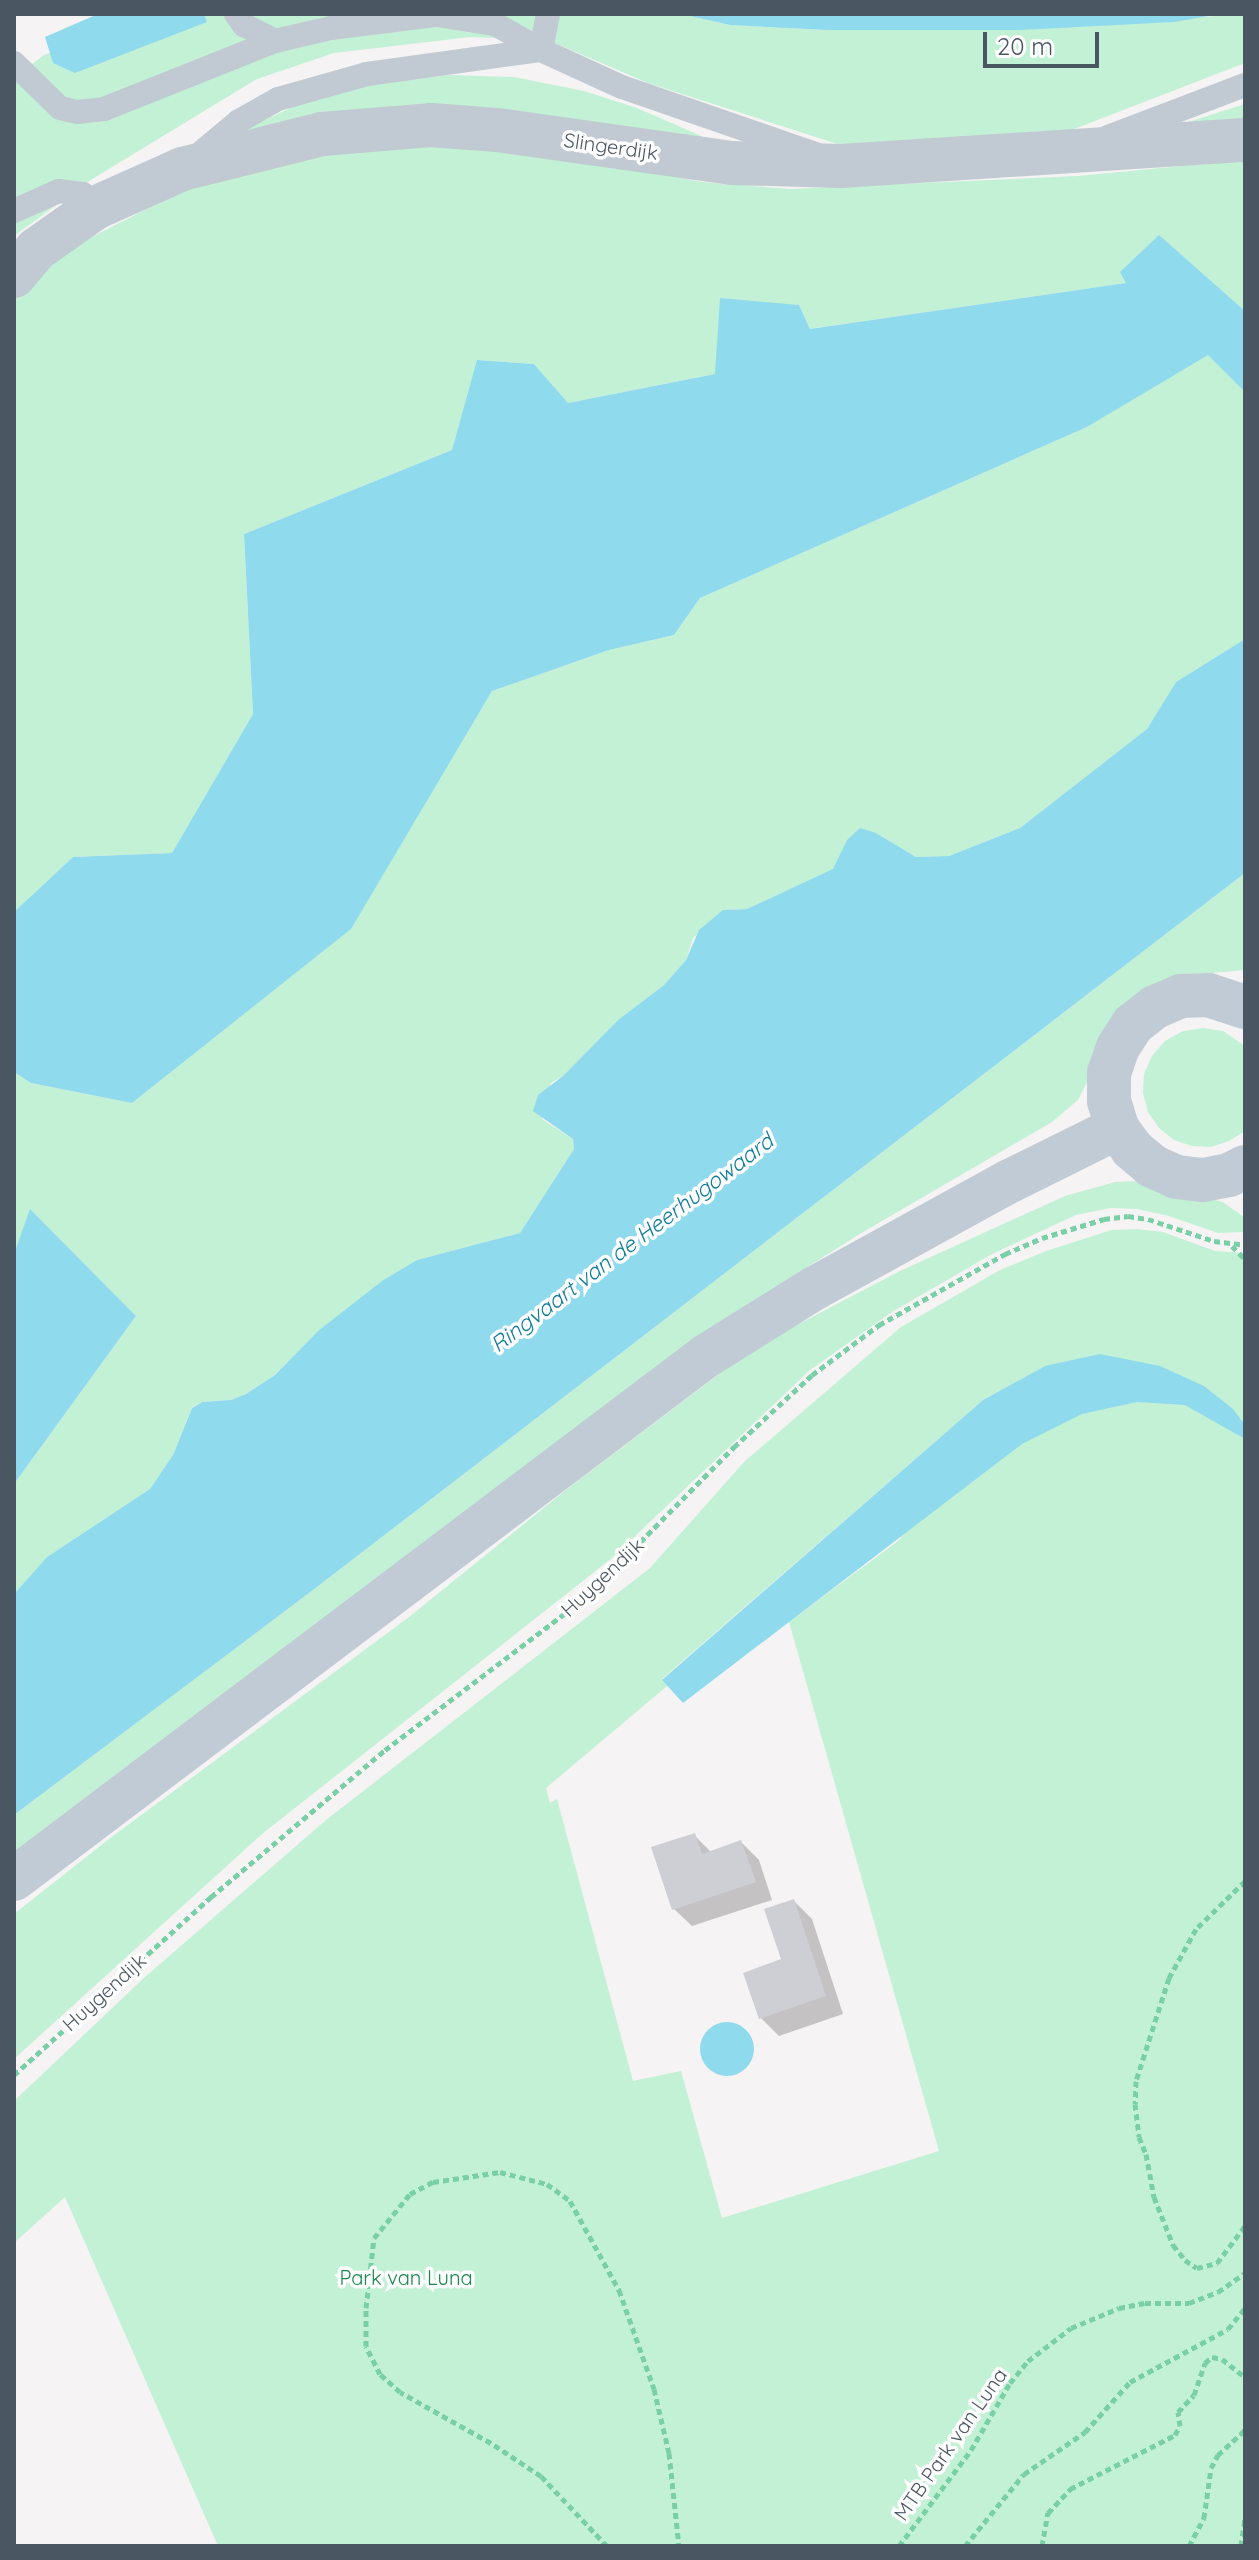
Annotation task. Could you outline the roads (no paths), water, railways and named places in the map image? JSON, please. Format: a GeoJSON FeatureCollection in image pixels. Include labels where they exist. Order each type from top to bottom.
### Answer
{"type":"FeatureCollection","features":[{"type":"Feature","properties":{"kind":"main road"},"geometry":{"type":"LineString","coordinates":[[1245,1007],[1209,995],[1181,996],[1155,1007],[1133,1024],[1118,1047],[1109,1073],[1109,1101],[1117,1128],[1132,1149],[1152,1166],[1177,1177],[1203,1180],[1229,1175],[1245,1167]]}},
{"type":"Feature","properties":{"kind":"main road"},"geometry":{"type":"LineString","coordinates":[[14,1879],[706,1356],[815,1288],[1010,1181],[1117,1128]]}},
{"type":"Feature","properties":{"kind":"street","name":"Slingerdijk"},"geometry":{"type":"LineString","coordinates":[[14,276],[37,249],[95,208],[182,169],[322,134],[431,125],[497,130],[732,163],[841,166],[1245,140]]}},
{"type":"Feature","properties":{"kind":"lane"},"geometry":{"type":"LineString","coordinates":[[236,14],[244,25],[275,41]]}},
{"type":"Feature","properties":{"kind":"lane"},"geometry":{"type":"LineString","coordinates":[[541,50],[548,14]]}},
{"type":"Feature","properties":{"kind":"lane"},"geometry":{"type":"LineString","coordinates":[[14,63],[60,108],[77,112],[104,109],[275,41],[331,28],[437,15],[495,24],[541,50],[622,87],[806,148],[841,166]]}},
{"type":"Feature","properties":{"kind":"lane"},"geometry":{"type":"LineString","coordinates":[[182,169],[239,121],[278,99],[367,74],[541,50]]}},
{"type":"Feature","properties":{"kind":"lane"},"geometry":{"type":"LineString","coordinates":[[1069,153],[1245,85]]}},
{"type":"Feature","properties":{"kind":"lane"},"geometry":{"type":"LineString","coordinates":[[14,211],[59,191],[83,194],[95,208]]}},
{"type":"Feature","properties":{"kind":"water"},"geometry":{"type":"Polygon","coordinates":[[[98,14],[204,14],[207,22],[75,73],[53,63],[45,37],[98,14]]]}},
{"type":"Feature","properties":{"kind":"water"},"geometry":{"type":"Polygon","coordinates":[[[681,14],[1220,14],[1174,22],[1021,30],[827,30],[730,25],[681,14]]]}},
{"type":"Feature","properties":{"kind":"water"},"geometry":{"type":"Polygon","coordinates":[[[1159,235],[1245,311],[1245,392],[1208,355],[1087,427],[700,598],[674,635],[609,650],[492,691],[351,929],[132,1103],[31,1083],[14,1072],[14,912],[73,857],[172,853],[253,714],[244,534],[452,450],[477,360],[534,364],[568,403],[715,374],[720,298],[799,305],[810,329],[1126,283],[1120,272],[1159,235]]]}},
{"type":"Feature","properties":{"kind":"water","name":"Ringvaart van de Heerhugowaard"},"geometry":{"type":"Polygon","coordinates":[[[1245,639],[1245,873],[313,1590],[14,1815],[14,1594],[47,1557],[150,1489],[173,1455],[192,1408],[202,1402],[231,1400],[275,1375],[318,1331],[382,1281],[417,1260],[520,1233],[574,1149],[573,1139],[533,1111],[538,1095],[563,1076],[618,1020],[664,985],[686,960],[699,930],[723,910],[747,909],[833,869],[847,840],[860,828],[876,833],[916,857],[949,856],[1020,828],[1147,729],[1176,682],[1245,639]]]}},
{"type":"Feature","properties":{"kind":"water"},"geometry":{"type":"Polygon","coordinates":[[[30,1209],[136,1316],[14,1484],[14,1254],[30,1209]]]}},
{"type":"Feature","properties":{"kind":"water"},"geometry":{"type":"Polygon","coordinates":[[[1100,1354],[1160,1366],[1204,1386],[1233,1409],[1245,1425],[1245,1439],[1185,1405],[1137,1402],[1082,1414],[1022,1444],[683,1703],[662,1680],[983,1400],[1045,1366],[1100,1354]]]}},
{"type":"Feature","properties":{"kind":"water"},"geometry":{"type":"Polygon","coordinates":[[[727,2022],[746,2030],[754,2049],[746,2068],[727,2076],[708,2068],[700,2049],[708,2030],[727,2022]]]}},
{"type":"Feature","properties":{"kind":"park label","name":"Park van Luna"},"geometry":{"type":"Point","coordinates":[406,2277]}}]}
